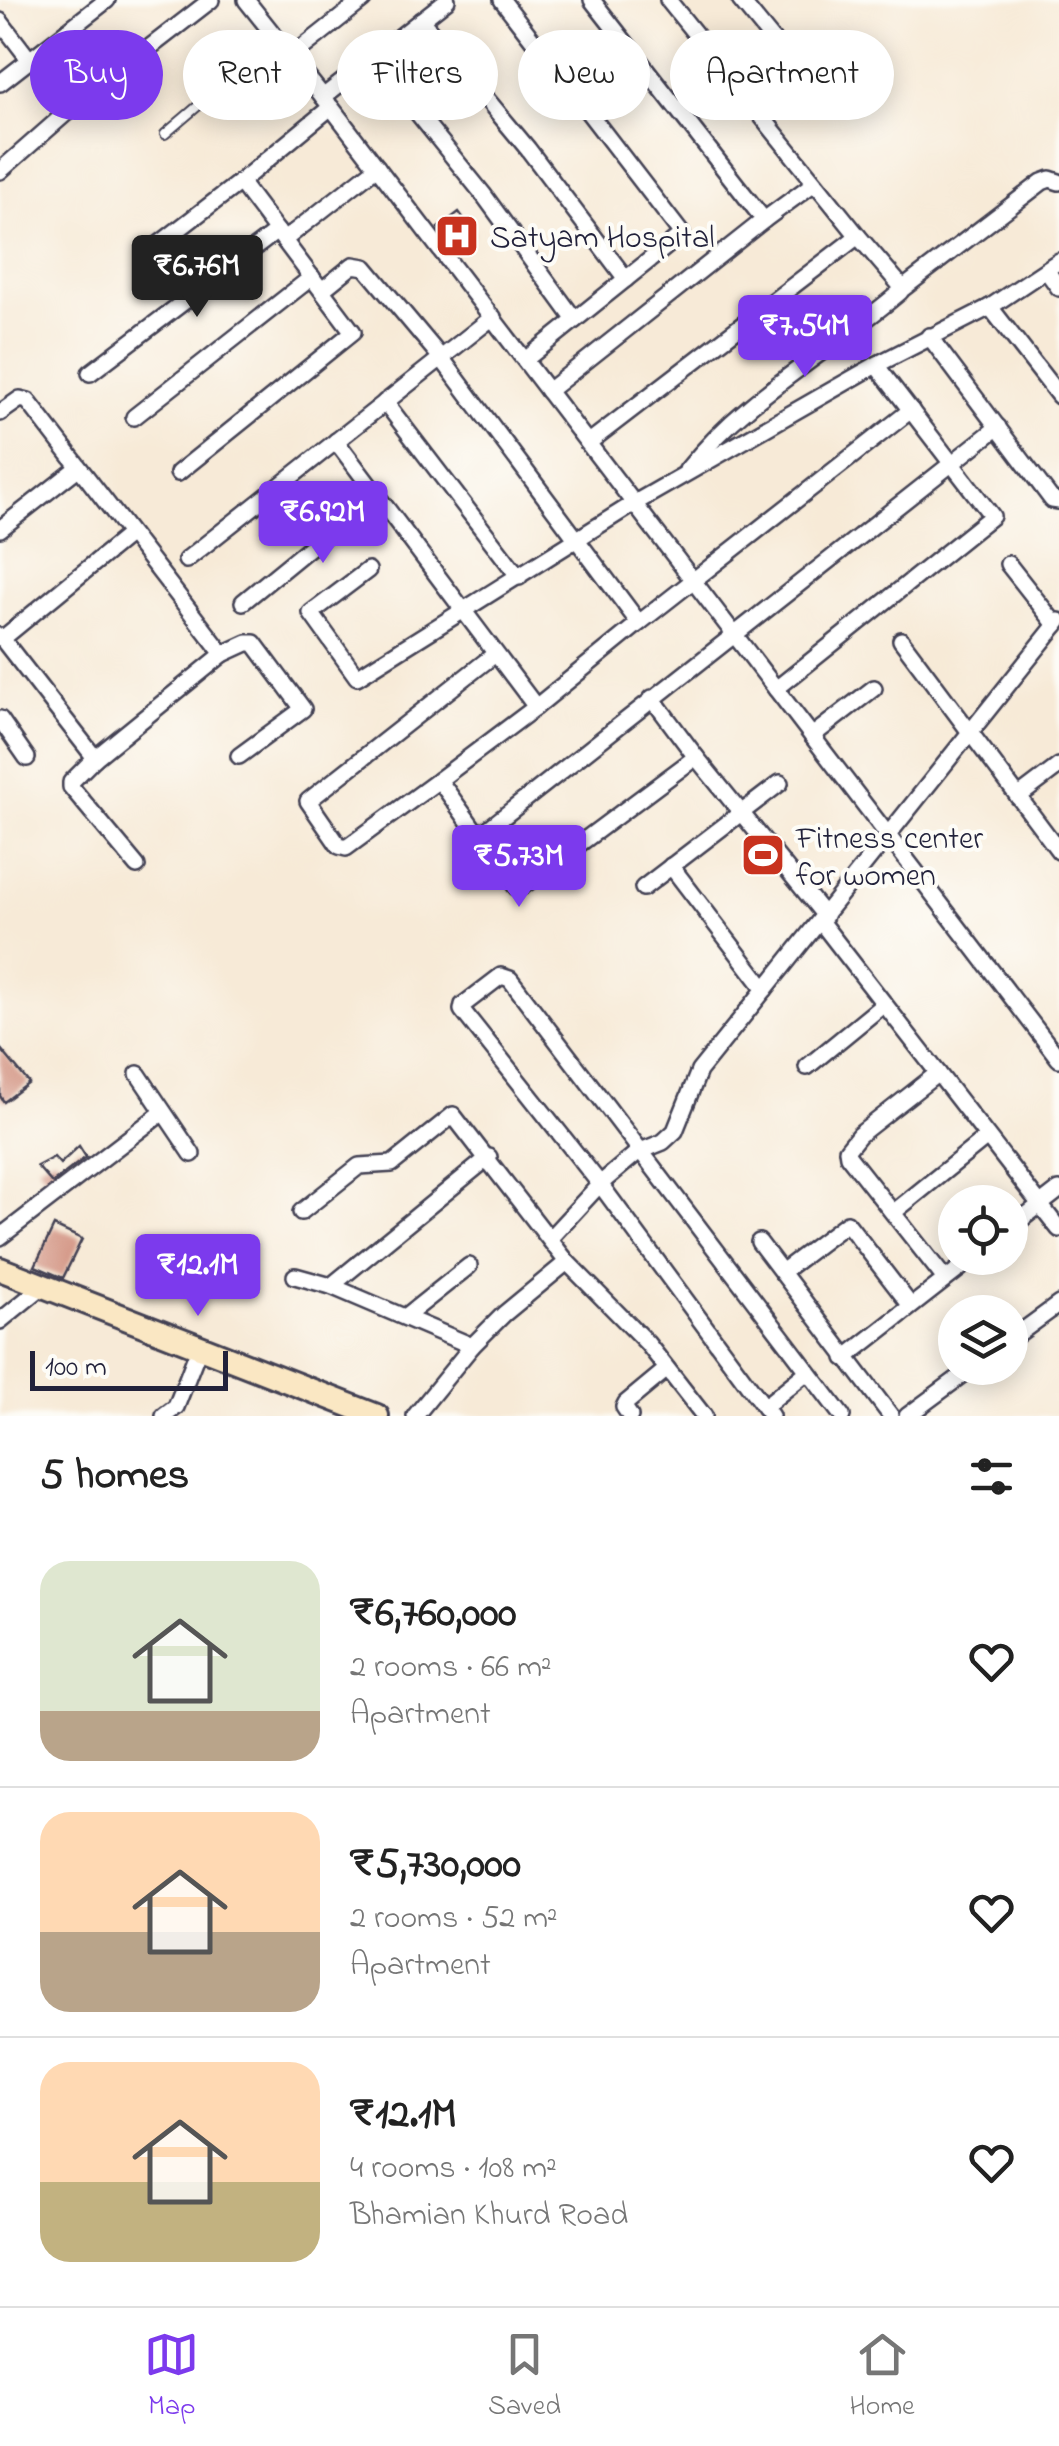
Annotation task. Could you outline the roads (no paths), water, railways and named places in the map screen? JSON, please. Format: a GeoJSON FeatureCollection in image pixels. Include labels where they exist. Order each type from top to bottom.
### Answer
{"type":"FeatureCollection","features":[{"type":"Feature","properties":{"kind":"street"},"geometry":{"type":"LineString","coordinates":[[0,83],[107,0]]}},
{"type":"Feature","properties":{"kind":"street"},"geometry":{"type":"LineString","coordinates":[[2,166],[211,0]]}},
{"type":"Feature","properties":{"kind":"street"},"geometry":{"type":"LineString","coordinates":[[317,36],[363,0]]}},
{"type":"Feature","properties":{"kind":"street"},"geometry":{"type":"LineString","coordinates":[[408,30],[447,0]]}},
{"type":"Feature","properties":{"kind":"street"},"geometry":{"type":"LineString","coordinates":[[502,0],[681,232],[681,236],[525,360]]}},
{"type":"Feature","properties":{"kind":"street"},"geometry":{"type":"LineString","coordinates":[[592,0],[764,220]]}},
{"type":"Feature","properties":{"kind":"street"},"geometry":{"type":"LineString","coordinates":[[668,0],[901,290]]}},
{"type":"Feature","properties":{"kind":"street"},"geometry":{"type":"LineString","coordinates":[[740,0],[765,30]]}},
{"type":"Feature","properties":{"kind":"street"},"geometry":{"type":"LineString","coordinates":[[253,2],[273,30]]}},
{"type":"Feature","properties":{"kind":"street"},"geometry":{"type":"LineString","coordinates":[[420,20],[528,149],[626,279]]}},
{"type":"Feature","properties":{"kind":"street"},"geometry":{"type":"LineString","coordinates":[[0,21],[29,59]]}},
{"type":"Feature","properties":{"kind":"street"},"geometry":{"type":"LineString","coordinates":[[317,89],[1059,1059]]}},
{"type":"Feature","properties":{"kind":"street"},"geometry":{"type":"LineString","coordinates":[[152,249],[240,182],[337,92]]}},
{"type":"Feature","properties":{"kind":"street"},"geometry":{"type":"LineString","coordinates":[[423,120],[483,194],[574,320]]}},
{"type":"Feature","properties":{"kind":"street"},"geometry":{"type":"LineString","coordinates":[[90,373],[377,167]]}},
{"type":"Feature","properties":{"kind":"street"},"geometry":{"type":"LineString","coordinates":[[178,473],[351,336],[352,327],[240,182]]}},
{"type":"Feature","properties":{"kind":"street"},"geometry":{"type":"LineString","coordinates":[[683,476],[710,442],[752,404],[1042,182],[1059,182]]}},
{"type":"Feature","properties":{"kind":"street"},"geometry":{"type":"LineString","coordinates":[[548,391],[813,184]]}},
{"type":"Feature","properties":{"kind":"street"},"geometry":{"type":"LineString","coordinates":[[588,444],[858,236]]}},
{"type":"Feature","properties":{"kind":"street"},"geometry":{"type":"LineString","coordinates":[[134,417],[317,283],[361,264],[442,358],[640,623]]}},
{"type":"Feature","properties":{"kind":"street"},"geometry":{"type":"LineString","coordinates":[[368,570],[311,613],[357,677],[633,504],[876,365],[990,307],[1052,266],[1059,288]]}},
{"type":"Feature","properties":{"kind":"street"},"geometry":{"type":"LineString","coordinates":[[990,307],[1059,396]]}},
{"type":"Feature","properties":{"kind":"street"},"geometry":{"type":"LineString","coordinates":[[186,560],[493,317]]}},
{"type":"Feature","properties":{"kind":"street"},"geometry":{"type":"LineString","coordinates":[[929,336],[1052,500],[1059,501]]}},
{"type":"Feature","properties":{"kind":"street"},"geometry":{"type":"LineString","coordinates":[[776,689],[990,520],[991,511],[876,365]]}},
{"type":"Feature","properties":{"kind":"street"},"geometry":{"type":"LineString","coordinates":[[0,413],[26,399],[223,654]]}},
{"type":"Feature","properties":{"kind":"street"},"geometry":{"type":"LineString","coordinates":[[385,402],[519,577]]}},
{"type":"Feature","properties":{"kind":"street"},"geometry":{"type":"LineString","coordinates":[[495,654],[308,801],[340,846],[344,848],[536,707],[910,410]]}},
{"type":"Feature","properties":{"kind":"street"},"geometry":{"type":"LineString","coordinates":[[479,836],[998,427]]}},
{"type":"Feature","properties":{"kind":"street"},"geometry":{"type":"LineString","coordinates":[[336,440],[536,707]]}},
{"type":"Feature","properties":{"kind":"street"},"geometry":{"type":"LineString","coordinates":[[0,529],[78,468]]}},
{"type":"Feature","properties":{"kind":"street"},"geometry":{"type":"LineString","coordinates":[[244,602],[374,495]]}},
{"type":"Feature","properties":{"kind":"street"},"geometry":{"type":"LineString","coordinates":[[95,758],[1,637],[130,534]]}},
{"type":"Feature","properties":{"kind":"street"},"geometry":{"type":"LineString","coordinates":[[550,1238],[600,1184],[638,1152],[676,1132],[699,1072],[1056,630],[1008,564]]}},
{"type":"Feature","properties":{"kind":"street"},"geometry":{"type":"LineString","coordinates":[[902,640],[1059,851]]}},
{"type":"Feature","properties":{"kind":"street"},"geometry":{"type":"LineString","coordinates":[[137,866],[71,787],[71,780],[223,654],[254,643],[304,709],[239,756]]}},
{"type":"Feature","properties":{"kind":"street"},"geometry":{"type":"LineString","coordinates":[[812,736],[874,688]]}},
{"type":"Feature","properties":{"kind":"street"},"geometry":{"type":"LineString","coordinates":[[652,698],[1059,1230]]}},
{"type":"Feature","properties":{"kind":"street"},"geometry":{"type":"LineString","coordinates":[[0,720],[27,758]]}},
{"type":"Feature","properties":{"kind":"street"},"geometry":{"type":"LineString","coordinates":[[439,780],[514,884],[521,887],[696,757]]}},
{"type":"Feature","properties":{"kind":"street"},"geometry":{"type":"LineString","coordinates":[[1018,797],[1059,766]]}},
{"type":"Feature","properties":{"kind":"street"},"geometry":{"type":"LineString","coordinates":[[643,888],[780,783]]}},
{"type":"Feature","properties":{"kind":"street"},"geometry":{"type":"LineString","coordinates":[[671,866],[765,989]]}},
{"type":"Feature","properties":{"kind":"street"},"geometry":{"type":"LineString","coordinates":[[807,1372],[768,1411],[600,1184],[462,1010],[463,1005],[501,976],[510,979],[842,1416]]}},
{"type":"Feature","properties":{"kind":"street"},"geometry":{"type":"LineString","coordinates":[[807,1067],[884,1004]]}},
{"type":"Feature","properties":{"kind":"street"},"geometry":{"type":"LineString","coordinates":[[938,1073],[847,1150],[945,1280]]}},
{"type":"Feature","properties":{"kind":"street"},"geometry":{"type":"LineString","coordinates":[[138,1074],[192,1154]]}},
{"type":"Feature","properties":{"kind":"street"},"geometry":{"type":"LineString","coordinates":[[0,1237],[163,1112]]}},
{"type":"Feature","properties":{"kind":"street"},"geometry":{"type":"LineString","coordinates":[[302,1212],[361,1164],[392,1164],[451,1115],[489,1157],[566,1262],[636,1332],[704,1416]]}},
{"type":"Feature","properties":{"kind":"street"},"geometry":{"type":"LineString","coordinates":[[899,1208],[987,1137]]}},
{"type":"Feature","properties":{"kind":"street"},"geometry":{"type":"LineString","coordinates":[[331,1286],[489,1157]]}},
{"type":"Feature","properties":{"kind":"street"},"geometry":{"type":"LineString","coordinates":[[1028,1214],[1059,1190]]}},
{"type":"Feature","properties":{"kind":"street"},"geometry":{"type":"LineString","coordinates":[[782,1272],[847,1223],[911,1306]]}},
{"type":"Feature","properties":{"kind":"street"},"geometry":{"type":"LineString","coordinates":[[760,1242],[892,1416]]}},
{"type":"Feature","properties":{"kind":"street"},"geometry":{"type":"LineString","coordinates":[[415,1416],[472,1346],[566,1262]]}},
{"type":"Feature","properties":{"kind":"street"},"geometry":{"type":"LineString","coordinates":[[405,1316],[469,1266]]}},
{"type":"Feature","properties":{"kind":"street"},"geometry":{"type":"LineString","coordinates":[[0,1268],[377,1416]]}},
{"type":"Feature","properties":{"kind":"street"},"geometry":{"type":"LineString","coordinates":[[845,1358],[951,1275]]}},
{"type":"Feature","properties":{"kind":"street"},"geometry":{"type":"LineString","coordinates":[[294,1276],[331,1286],[472,1346]]}},
{"type":"Feature","properties":{"kind":"street"},"geometry":{"type":"LineString","coordinates":[[0,1321],[43,1286]]}},
{"type":"Feature","properties":{"kind":"street"},"geometry":{"type":"LineString","coordinates":[[1028,1327],[1059,1304]]}},
{"type":"Feature","properties":{"kind":"street"},"geometry":{"type":"LineString","coordinates":[[192,1416],[170,1412],[199,1348]]}},
{"type":"Feature","properties":{"kind":"street"},"geometry":{"type":"LineString","coordinates":[[630,1416],[624,1407],[626,1403],[667,1369]]}},
{"type":"Feature","properties":{"kind":"street"},"geometry":{"type":"LineString","coordinates":[[907,1416],[949,1385]]}},
{"type":"Feature","properties":{"kind":"lane"},"geometry":{"type":"LineString","coordinates":[[165,134],[183,119]]}},
{"type":"Feature","properties":{"kind":"place","name":"Satyam Hospital"},"geometry":{"type":"Point","coordinates":[457,236]}},
{"type":"Feature","properties":{"kind":"place","name":"Fitness center for women"},"geometry":{"type":"Point","coordinates":[763,855]}}]}
